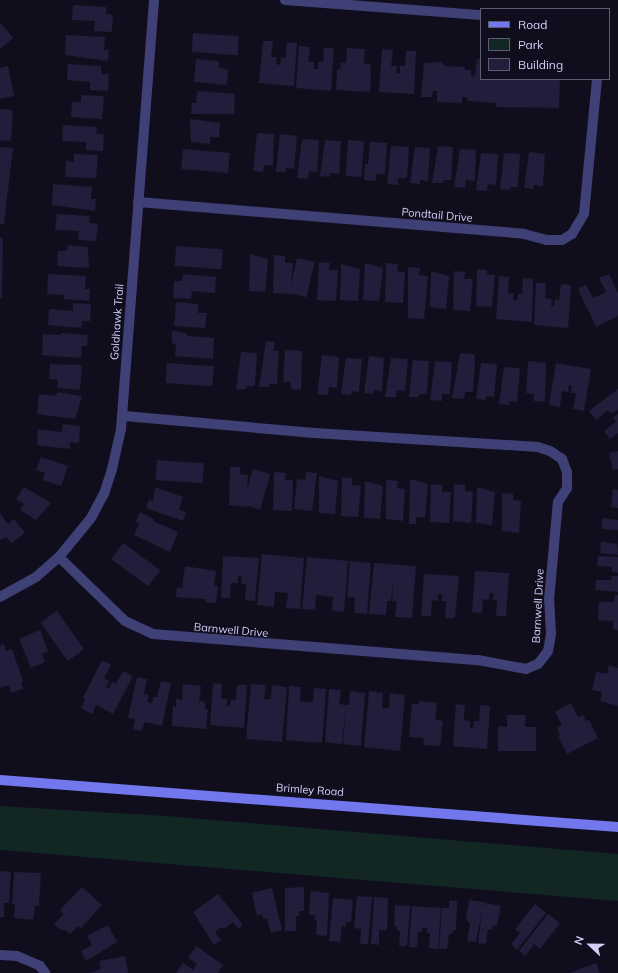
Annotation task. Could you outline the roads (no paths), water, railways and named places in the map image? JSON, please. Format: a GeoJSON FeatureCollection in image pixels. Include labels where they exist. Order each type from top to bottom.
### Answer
{"type":"FeatureCollection","features":[{"type":"Feature","properties":{"kind":"main road","name":"Brimley Road"},"geometry":{"type":"LineString","coordinates":[[0,780],[618,827]]}},
{"type":"Feature","properties":{"kind":"street","name":"Goldhawk Trail"},"geometry":{"type":"LineString","coordinates":[[0,598],[36,577],[59,557],[91,518],[104,494],[119,441],[154,0]]}},
{"type":"Feature","properties":{"kind":"street"},"geometry":{"type":"LineString","coordinates":[[285,0],[480,15]]}},
{"type":"Feature","properties":{"kind":"street","name":"Pondtail Drive"},"geometry":{"type":"LineString","coordinates":[[138,202],[524,234],[546,240],[562,240],[572,234],[584,214],[597,80]]}},
{"type":"Feature","properties":{"kind":"street","name":"Barnwell Drive"},"geometry":{"type":"LineString","coordinates":[[59,557],[125,621],[153,634],[478,660],[526,669],[538,664],[548,651],[550,634],[549,600],[558,502],[567,488],[567,472],[562,459],[550,451],[538,447],[322,434],[122,416]]}},
{"type":"Feature","properties":{"kind":"street"},"geometry":{"type":"LineString","coordinates":[[0,955],[17,956],[40,966],[45,973]]}}]}
